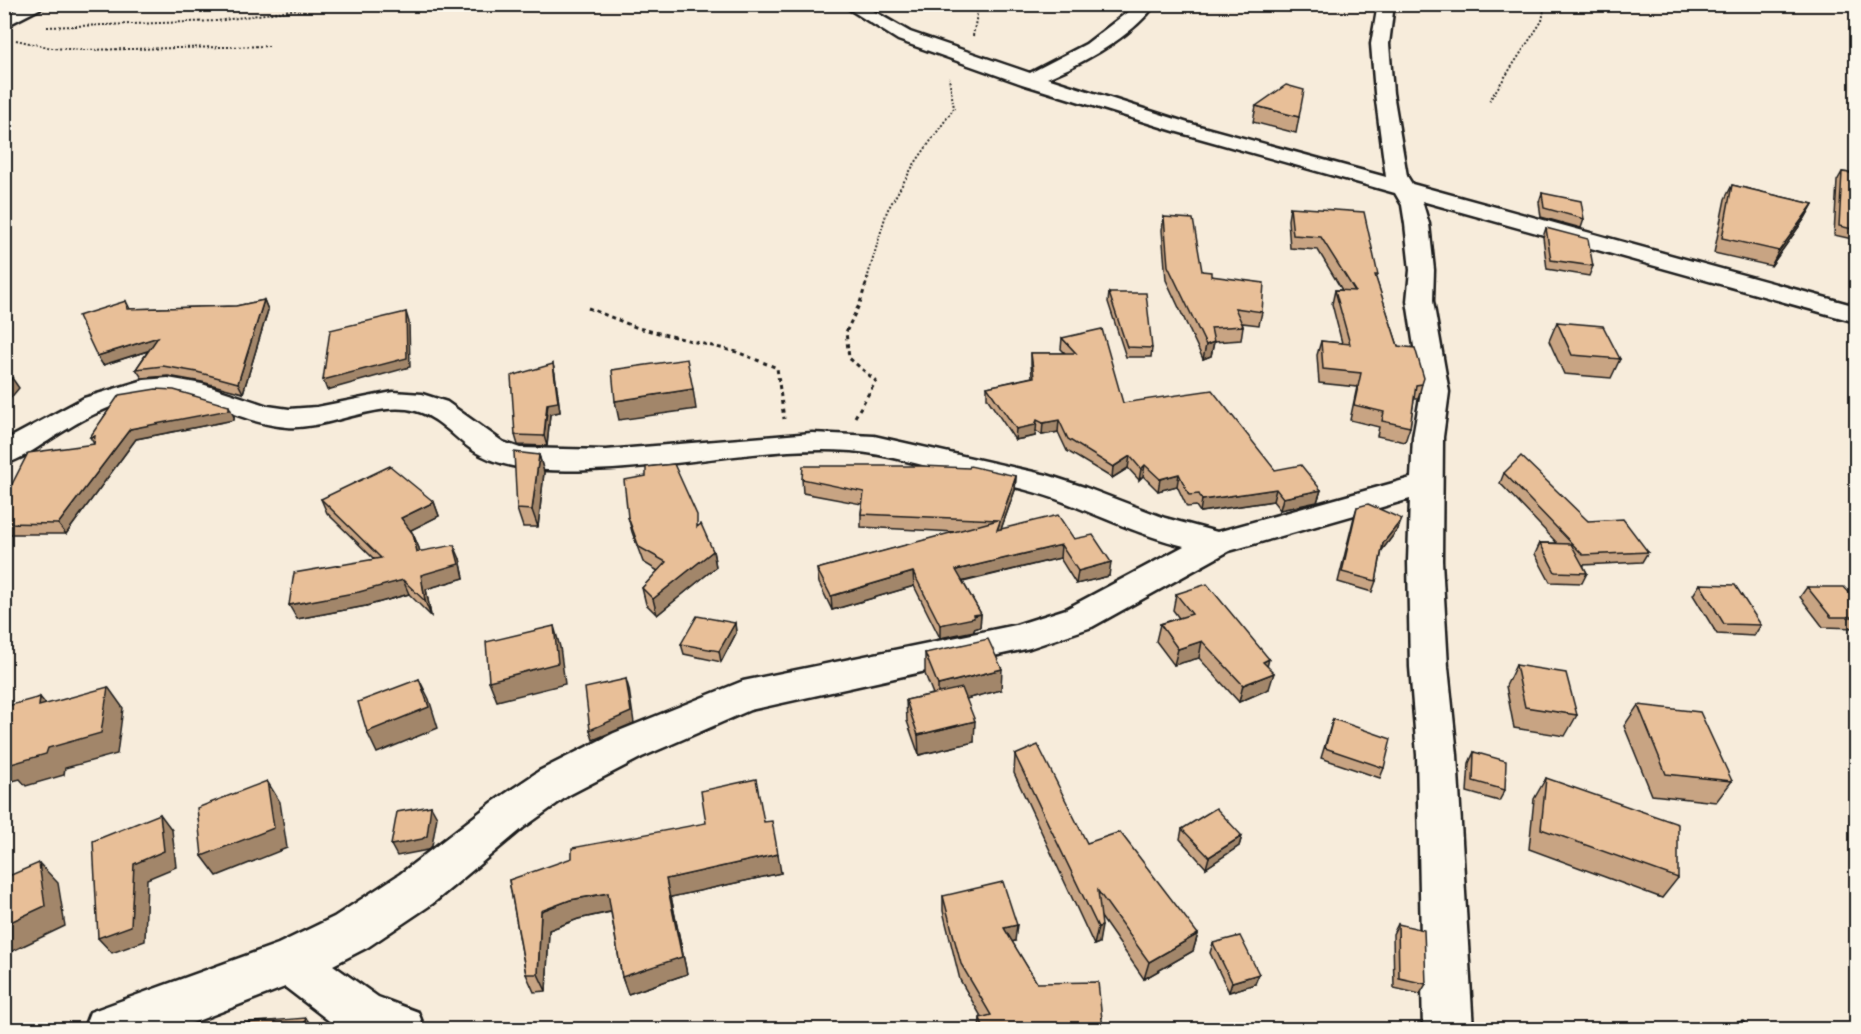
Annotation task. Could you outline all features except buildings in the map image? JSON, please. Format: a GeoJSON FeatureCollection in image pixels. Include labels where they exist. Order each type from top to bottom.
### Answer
{"type":"FeatureCollection","features":[{"type":"Feature","properties":{"kind":"street"},"geometry":{"type":"LineString","coordinates":[[7,30],[41,4]]}},
{"type":"Feature","properties":{"kind":"street"},"geometry":{"type":"LineString","coordinates":[[849,4],[904,36],[1028,80],[1181,128],[1857,314]]}},
{"type":"Feature","properties":{"kind":"street"},"geometry":{"type":"LineString","coordinates":[[1028,80],[1055,69],[1098,45],[1121,29],[1148,4]]}},
{"type":"Feature","properties":{"kind":"street"},"geometry":{"type":"LineString","coordinates":[[1386,4],[1380,44],[1384,93],[1396,176],[1413,205],[1417,225],[1422,270],[1420,301],[1435,392],[1428,437],[1425,561],[1429,667],[1437,755],[1448,1029]]}},
{"type":"Feature","properties":{"kind":"street"},"geometry":{"type":"LineString","coordinates":[[4,454],[102,401],[155,386],[193,390],[281,417],[302,418],[390,402],[410,401],[441,411],[492,452],[525,459],[622,459],[799,442],[841,442],[895,449],[1041,484],[1146,524],[1217,543]]}},
{"type":"Feature","properties":{"kind":"street"},"geometry":{"type":"LineString","coordinates":[[108,1029],[290,962],[351,932],[416,889],[508,815],[554,783],[628,745],[743,696],[1017,638],[1079,618],[1217,543],[1426,484]]}},
{"type":"Feature","properties":{"kind":"street"},"geometry":{"type":"LineString","coordinates":[[290,962],[362,1015],[400,1029]]}},
{"type":"Feature","properties":{"kind":"path"},"geometry":{"type":"LineString","coordinates":[[38,27],[217,21],[312,7],[362,4]]}},
{"type":"Feature","properties":{"kind":"path"},"geometry":{"type":"LineString","coordinates":[[841,442],[876,381],[849,358],[846,333],[860,303],[887,211],[913,166],[954,108],[948,72],[958,56],[972,48],[976,11],[979,4]]}},
{"type":"Feature","properties":{"kind":"path"},"geometry":{"type":"LineString","coordinates":[[1489,100],[1542,21],[1545,4]]}},
{"type":"Feature","properties":{"kind":"path"},"geometry":{"type":"LineString","coordinates":[[7,30],[22,42],[52,48],[83,50],[271,46]]}},
{"type":"Feature","properties":{"kind":"path"},"geometry":{"type":"LineString","coordinates":[[588,308],[638,328],[737,352],[777,368],[785,421],[799,442]]}}]}
